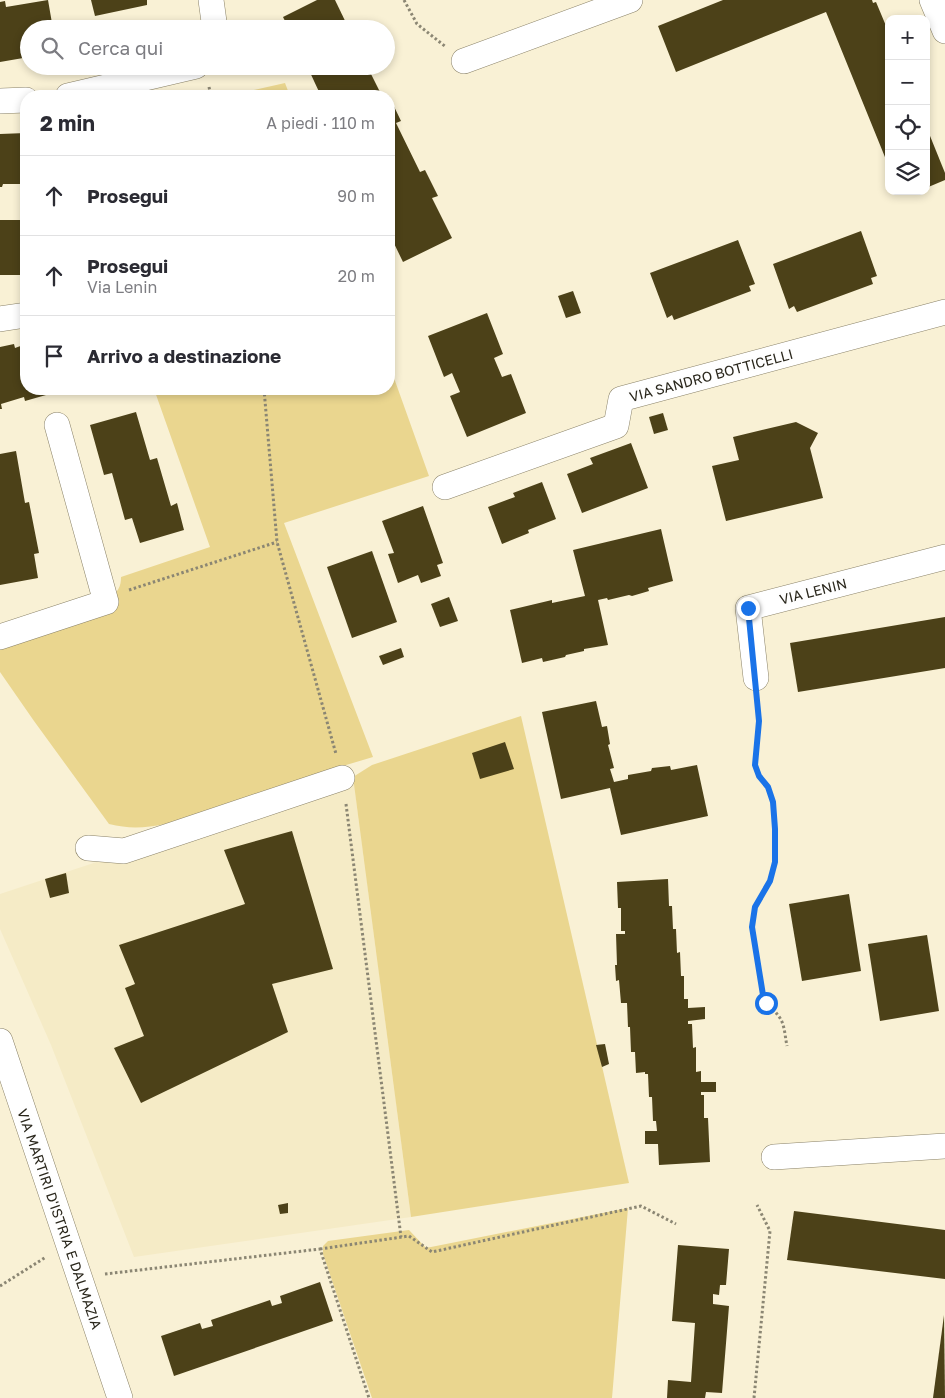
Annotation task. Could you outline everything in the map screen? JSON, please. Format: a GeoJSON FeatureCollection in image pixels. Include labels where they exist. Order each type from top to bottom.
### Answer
{"type":"FeatureCollection","features":[{"type":"Feature","properties":{"kind":"street"},"geometry":{"type":"LineString","coordinates":[[211,0],[214,20]]}},
{"type":"Feature","properties":{"kind":"street"},"geometry":{"type":"LineString","coordinates":[[464,61],[630,0]]}},
{"type":"Feature","properties":{"kind":"street"},"geometry":{"type":"LineString","coordinates":[[932,0],[945,32]]}},
{"type":"Feature","properties":{"kind":"street"},"geometry":{"type":"LineString","coordinates":[[94,90],[158,75]]}},
{"type":"Feature","properties":{"kind":"street"},"geometry":{"type":"LineString","coordinates":[[0,101],[20,100]]}},
{"type":"Feature","properties":{"kind":"street","name":"VIA SANDRO BOTTICELLI"},"geometry":{"type":"LineString","coordinates":[[445,487],[616,426],[622,398],[945,312]]}},
{"type":"Feature","properties":{"kind":"street"},"geometry":{"type":"LineString","coordinates":[[0,319],[20,316]]}},
{"type":"Feature","properties":{"kind":"street"},"geometry":{"type":"LineString","coordinates":[[0,637],[106,602],[57,425]]}},
{"type":"Feature","properties":{"kind":"street","name":"VIA LENIN"},"geometry":{"type":"LineString","coordinates":[[756,678],[748,608],[945,557]]}},
{"type":"Feature","properties":{"kind":"street"},"geometry":{"type":"LineString","coordinates":[[88,848],[124,851],[342,778]]}},
{"type":"Feature","properties":{"kind":"street","name":"VIA MARTIRI D'ISTRIA E DALMAZIA"},"geometry":{"type":"LineString","coordinates":[[0,1041],[120,1398]]}},
{"type":"Feature","properties":{"kind":"street"},"geometry":{"type":"LineString","coordinates":[[774,1157],[945,1146]]}},
{"type":"Feature","properties":{"kind":"path"},"geometry":{"type":"LineString","coordinates":[[404,0],[417,24],[464,61]]}},
{"type":"Feature","properties":{"kind":"path"},"geometry":{"type":"LineString","coordinates":[[265,395],[277,542],[342,778],[401,1238]]}},
{"type":"Feature","properties":{"kind":"path"},"geometry":{"type":"LineString","coordinates":[[104,598],[277,542]]}},
{"type":"Feature","properties":{"kind":"path"},"geometry":{"type":"LineString","coordinates":[[756,678],[759,730],[755,765],[759,776],[768,787],[773,802],[775,862],[770,881],[755,907],[752,927],[763,995],[766,1003],[784,1025],[787,1046]]}},
{"type":"Feature","properties":{"kind":"path"},"geometry":{"type":"LineString","coordinates":[[754,1398],[770,1231],[757,1204]]}},
{"type":"Feature","properties":{"kind":"path"},"geometry":{"type":"LineString","coordinates":[[80,1277],[320,1249],[409,1236],[432,1252],[641,1206],[676,1224]]}},
{"type":"Feature","properties":{"kind":"path"},"geometry":{"type":"LineString","coordinates":[[0,1286],[68,1243]]}},
{"type":"Feature","properties":{"kind":"path"},"geometry":{"type":"LineString","coordinates":[[320,1249],[369,1398]]}},
{"type":"Feature","properties":{"kind":"shaded area"},"geometry":{"type":"Polygon","coordinates":[[[285,83],[288,90],[254,90],[285,83]]]}},
{"type":"Feature","properties":{"kind":"shaded area"},"geometry":{"type":"Polygon","coordinates":[[[395,381],[429,476],[284,523],[373,757],[165,824],[123,827],[109,824],[0,672],[0,639],[111,597],[119,588],[121,577],[210,547],[156,395],[395,395],[395,381]]]}},
{"type":"Feature","properties":{"kind":"shaded area"},"geometry":{"type":"Polygon","coordinates":[[[521,716],[629,1183],[411,1217],[353,777],[372,765],[521,716]]]}},
{"type":"Feature","properties":{"kind":"shaded area"},"geometry":{"type":"Polygon","coordinates":[[[353,777],[411,1217],[134,1257],[51,1045],[0,929],[0,894],[353,777]]]}},
{"type":"Feature","properties":{"kind":"shaded area"},"geometry":{"type":"Polygon","coordinates":[[[628,1208],[612,1398],[372,1398],[323,1254],[323,1246],[328,1241],[409,1230],[426,1248],[628,1208]]]}},
{"type":"Feature","properties":{"kind":"building"},"geometry":{"type":"Polygon","coordinates":[[[48,0],[51,20],[20,20],[20,59],[0,62],[0,2],[5,1],[6,7],[48,0]]]}},
{"type":"Feature","properties":{"kind":"building"},"geometry":{"type":"Polygon","coordinates":[[[91,0],[147,0],[147,5],[95,16],[91,0]]]}},
{"type":"Feature","properties":{"kind":"building"},"geometry":{"type":"Polygon","coordinates":[[[317,0],[335,0],[345,20],[284,20],[283,17],[317,0]]]}},
{"type":"Feature","properties":{"kind":"building"},"geometry":{"type":"Polygon","coordinates":[[[723,0],[872,0],[873,3],[876,2],[885,23],[885,157],[826,12],[676,72],[658,26],[723,0]]]}},
{"type":"Feature","properties":{"kind":"building"},"geometry":{"type":"Polygon","coordinates":[[[311,75],[372,75],[379,90],[318,90],[311,75]]]}},
{"type":"Feature","properties":{"kind":"building"},"geometry":{"type":"Polygon","coordinates":[[[395,108],[401,121],[396,123],[420,172],[425,170],[438,196],[432,198],[452,238],[403,262],[395,245],[395,108]]]}},
{"type":"Feature","properties":{"kind":"building"},"geometry":{"type":"Polygon","coordinates":[[[20,133],[20,184],[3,184],[0,187],[0,134],[20,133]]]}},
{"type":"Feature","properties":{"kind":"building"},"geometry":{"type":"Polygon","coordinates":[[[930,136],[945,173],[945,180],[930,186],[930,136]]]}},
{"type":"Feature","properties":{"kind":"building"},"geometry":{"type":"Polygon","coordinates":[[[0,220],[20,220],[20,275],[0,275],[0,220]]]}},
{"type":"Feature","properties":{"kind":"building"},"geometry":{"type":"Polygon","coordinates":[[[861,231],[877,276],[871,278],[873,284],[797,312],[794,306],[789,309],[773,264],[861,231]]]}},
{"type":"Feature","properties":{"kind":"building"},"geometry":{"type":"Polygon","coordinates":[[[738,240],[755,284],[749,286],[751,291],[674,320],[672,315],[667,318],[650,273],[738,240]]]}},
{"type":"Feature","properties":{"kind":"building"},"geometry":{"type":"Polygon","coordinates":[[[573,291],[581,313],[566,318],[558,296],[573,291]]]}},
{"type":"Feature","properties":{"kind":"building"},"geometry":{"type":"Polygon","coordinates":[[[487,313],[503,354],[494,358],[502,377],[511,374],[526,413],[467,437],[450,396],[460,392],[452,373],[444,377],[428,336],[487,313]]]}},
{"type":"Feature","properties":{"kind":"building"},"geometry":{"type":"Polygon","coordinates":[[[14,344],[15,348],[20,346],[20,395],[46,395],[25,401],[24,397],[1,404],[2,409],[0,409],[0,347],[14,344]]]}},
{"type":"Feature","properties":{"kind":"building"},"geometry":{"type":"Polygon","coordinates":[[[136,412],[150,460],[157,458],[171,506],[177,503],[184,530],[140,543],[132,518],[125,520],[112,473],[104,475],[90,425],[136,412]]]}},
{"type":"Feature","properties":{"kind":"building"},"geometry":{"type":"Polygon","coordinates":[[[663,413],[668,430],[654,434],[649,417],[663,413]]]}},
{"type":"Feature","properties":{"kind":"building"},"geometry":{"type":"Polygon","coordinates":[[[796,422],[818,433],[810,448],[823,498],[726,521],[712,466],[739,460],[733,437],[796,422]]]}},
{"type":"Feature","properties":{"kind":"building"},"geometry":{"type":"Polygon","coordinates":[[[631,443],[648,488],[582,513],[567,474],[593,464],[590,458],[631,443]]]}},
{"type":"Feature","properties":{"kind":"building"},"geometry":{"type":"Polygon","coordinates":[[[16,451],[25,503],[29,502],[39,553],[34,554],[38,578],[0,585],[0,454],[16,451]]]}},
{"type":"Feature","properties":{"kind":"building"},"geometry":{"type":"Polygon","coordinates":[[[542,482],[556,519],[528,530],[529,533],[502,544],[488,507],[515,497],[513,493],[542,482]]]}},
{"type":"Feature","properties":{"kind":"building"},"geometry":{"type":"Polygon","coordinates":[[[423,506],[443,563],[437,565],[441,576],[421,583],[418,575],[398,583],[388,554],[394,553],[382,521],[423,506]]]}},
{"type":"Feature","properties":{"kind":"building"},"geometry":{"type":"Polygon","coordinates":[[[661,529],[673,581],[648,588],[649,591],[632,596],[598,600],[608,645],[584,649],[584,651],[543,662],[542,658],[522,663],[510,610],[552,600],[552,603],[585,596],[573,550],[661,529]]]}},
{"type":"Feature","properties":{"kind":"building"},"geometry":{"type":"Polygon","coordinates":[[[372,551],[397,622],[352,638],[327,567],[372,551]]]}},
{"type":"Feature","properties":{"kind":"building"},"geometry":{"type":"Polygon","coordinates":[[[449,597],[458,621],[440,627],[431,604],[449,597]]]}},
{"type":"Feature","properties":{"kind":"building"},"geometry":{"type":"Polygon","coordinates":[[[945,617],[945,668],[798,692],[790,643],[945,617]]]}},
{"type":"Feature","properties":{"kind":"building"},"geometry":{"type":"Polygon","coordinates":[[[401,648],[404,657],[383,665],[379,656],[401,648]]]}},
{"type":"Feature","properties":{"kind":"building"},"geometry":{"type":"Polygon","coordinates":[[[596,701],[602,727],[607,726],[610,744],[608,745],[614,768],[610,769],[614,782],[628,779],[628,775],[651,771],[652,768],[670,766],[671,770],[697,765],[708,816],[621,835],[610,788],[561,799],[542,712],[596,701]]]}},
{"type":"Feature","properties":{"kind":"building"},"geometry":{"type":"Polygon","coordinates":[[[505,742],[514,769],[480,779],[472,753],[505,742]]]}},
{"type":"Feature","properties":{"kind":"building"},"geometry":{"type":"Polygon","coordinates":[[[292,831],[333,969],[272,984],[288,1032],[141,1103],[114,1048],[144,1036],[125,988],[135,984],[119,945],[245,904],[224,850],[292,831]]]}},
{"type":"Feature","properties":{"kind":"building"},"geometry":{"type":"Polygon","coordinates":[[[66,873],[69,893],[50,898],[45,879],[66,873]]]}},
{"type":"Feature","properties":{"kind":"building"},"geometry":{"type":"Polygon","coordinates":[[[668,879],[669,906],[672,906],[673,929],[676,929],[677,953],[680,952],[681,976],[684,976],[684,999],[688,999],[688,1008],[705,1007],[705,1019],[688,1021],[688,1024],[692,1024],[693,1048],[696,1047],[696,1072],[701,1071],[701,1082],[716,1082],[716,1092],[701,1092],[701,1095],[704,1095],[704,1118],[708,1118],[710,1162],[659,1165],[658,1144],[645,1144],[645,1131],[657,1131],[656,1121],[653,1121],[652,1097],[649,1097],[648,1074],[645,1074],[645,1072],[636,1073],[635,1052],[631,1052],[627,1003],[621,1003],[619,980],[616,981],[616,934],[625,934],[625,931],[621,931],[621,908],[618,908],[617,882],[668,879]]]}},
{"type":"Feature","properties":{"kind":"building"},"geometry":{"type":"Polygon","coordinates":[[[849,894],[861,971],[802,981],[789,904],[849,894]]]}},
{"type":"Feature","properties":{"kind":"building"},"geometry":{"type":"Polygon","coordinates":[[[927,935],[939,1011],[880,1021],[868,944],[927,935]]]}},
{"type":"Feature","properties":{"kind":"building"},"geometry":{"type":"Polygon","coordinates":[[[605,1044],[609,1064],[602,1067],[596,1045],[605,1044]]]}},
{"type":"Feature","properties":{"kind":"building"},"geometry":{"type":"Polygon","coordinates":[[[288,1203],[288,1213],[280,1214],[278,1205],[288,1203]]]}},
{"type":"Feature","properties":{"kind":"building"},"geometry":{"type":"Polygon","coordinates":[[[794,1211],[945,1230],[945,1279],[787,1260],[794,1211]]]}},
{"type":"Feature","properties":{"kind":"building"},"geometry":{"type":"Polygon","coordinates":[[[678,1245],[729,1249],[726,1285],[720,1285],[719,1295],[713,1294],[713,1304],[729,1306],[722,1393],[706,1392],[705,1398],[667,1398],[668,1380],[691,1382],[695,1323],[672,1321],[678,1245]]]}},
{"type":"Feature","properties":{"kind":"building"},"geometry":{"type":"Polygon","coordinates":[[[320,1282],[333,1321],[174,1376],[161,1336],[200,1323],[202,1329],[213,1326],[211,1320],[270,1300],[272,1306],[282,1303],[280,1296],[320,1282]]]}},
{"type":"Feature","properties":{"kind":"building"},"geometry":{"type":"Polygon","coordinates":[[[944,1315],[945,1398],[933,1398],[944,1315]]]}},
{"type":"Feature","properties":{"kind":"route"},"geometry":{"type":"LineString","coordinates":[[748,608],[759,721],[755,765],[759,776],[768,787],[773,802],[775,829],[775,862],[770,881],[755,907],[752,927],[763,995],[766,1003]]}}]}
